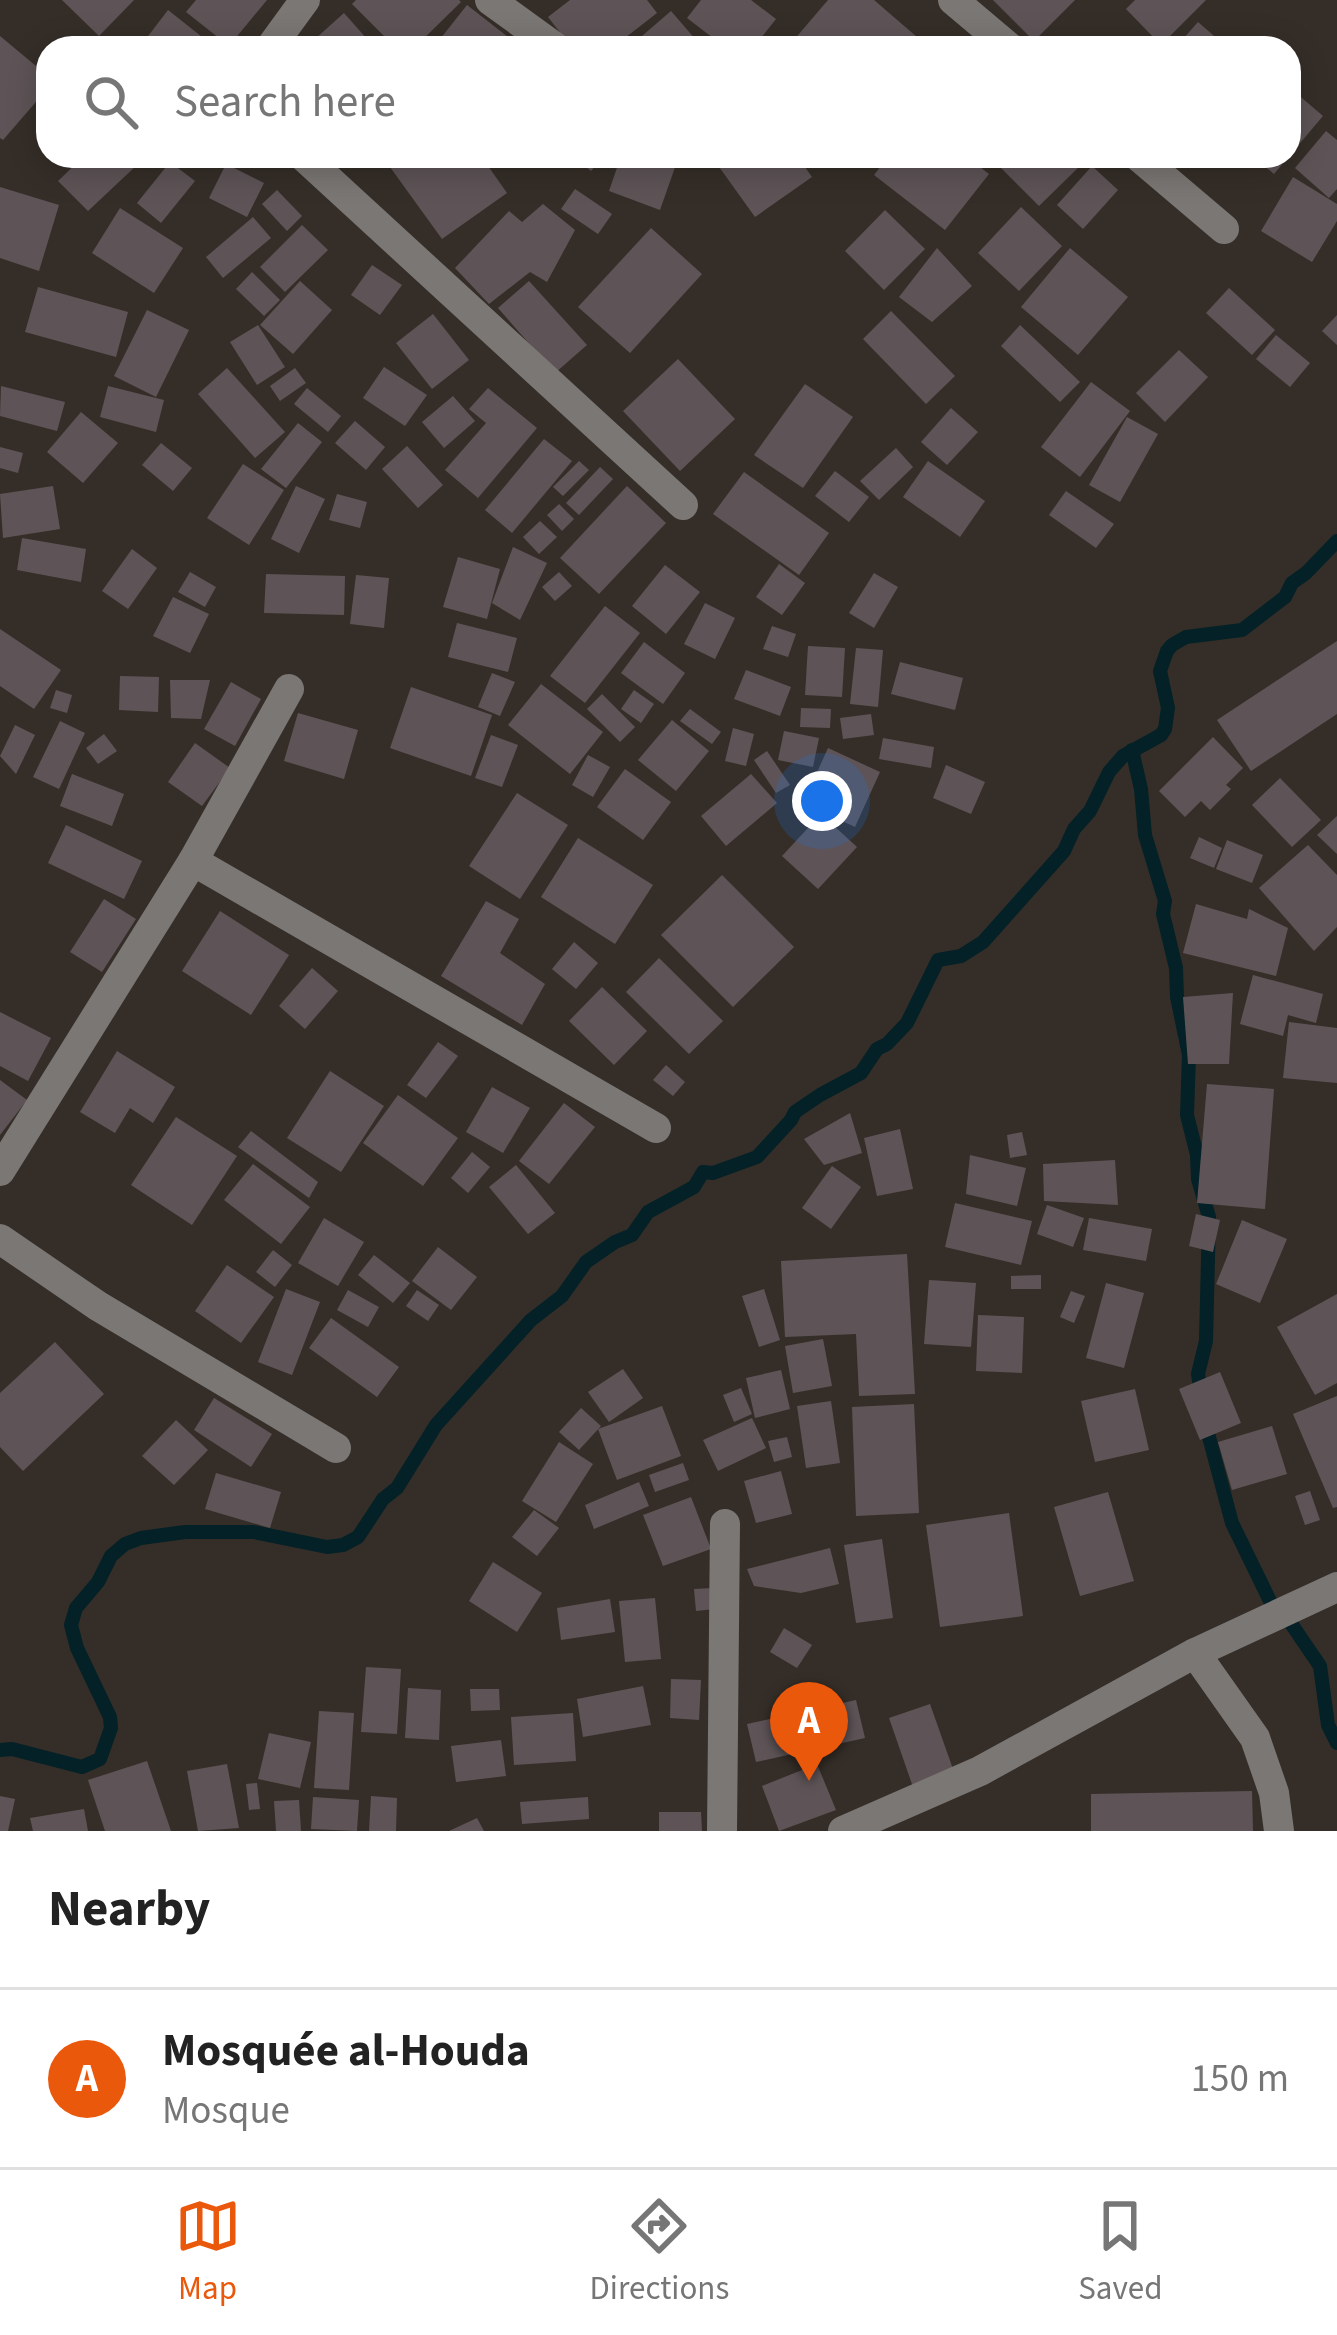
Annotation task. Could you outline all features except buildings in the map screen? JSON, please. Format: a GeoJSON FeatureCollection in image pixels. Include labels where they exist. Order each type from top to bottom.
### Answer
{"type":"FeatureCollection","features":[{"type":"Feature","properties":{"kind":"street"},"geometry":{"type":"LineString","coordinates":[[279,36],[305,0]]}},
{"type":"Feature","properties":{"kind":"street"},"geometry":{"type":"LineString","coordinates":[[490,0],[540,36]]}},
{"type":"Feature","properties":{"kind":"street"},"geometry":{"type":"LineString","coordinates":[[953,0],[996,36]]}},
{"type":"Feature","properties":{"kind":"street"},"geometry":{"type":"LineString","coordinates":[[316,168],[683,505]]}},
{"type":"Feature","properties":{"kind":"street"},"geometry":{"type":"LineString","coordinates":[[1152,168],[1224,229]]}},
{"type":"Feature","properties":{"kind":"street"},"geometry":{"type":"LineString","coordinates":[[0,1171],[194,861],[290,689]]}},
{"type":"Feature","properties":{"kind":"street"},"geometry":{"type":"LineString","coordinates":[[194,861],[656,1128]]}},
{"type":"Feature","properties":{"kind":"street"},"geometry":{"type":"LineString","coordinates":[[0,1239],[98,1306],[336,1448]]}},
{"type":"Feature","properties":{"kind":"street"},"geometry":{"type":"LineString","coordinates":[[722,1831],[725,1524]]}},
{"type":"Feature","properties":{"kind":"street"},"geometry":{"type":"LineString","coordinates":[[843,1831],[980,1771],[1195,1653],[1337,1587]]}},
{"type":"Feature","properties":{"kind":"street"},"geometry":{"type":"LineString","coordinates":[[1195,1653],[1255,1738],[1274,1793],[1279,1831]]}},
{"type":"Feature","properties":{"kind":"waterway"},"geometry":{"type":"LineString","coordinates":[[0,1750],[82,1767],[100,1759],[110,1717],[71,1625],[76,1608],[98,1582],[111,1556],[125,1544],[185,1532],[254,1532],[327,1547],[358,1537],[383,1499],[397,1488],[436,1425],[531,1320],[562,1296],[586,1262],[632,1235],[648,1212],[694,1187],[703,1172],[713,1173],[757,1157],[795,1112],[861,1073],[877,1049],[907,1023],[938,960],[961,956],[983,942],[1064,851],[1109,772],[1123,756],[1165,729],[1168,708],[1160,671],[1172,645],[1186,637],[1242,630],[1285,597],[1292,583],[1337,541]]}},
{"type":"Feature","properties":{"kind":"waterway"},"geometry":{"type":"LineString","coordinates":[[1132,750],[1145,835],[1165,901],[1163,914],[1189,1055],[1187,1115],[1209,1217],[1206,1341],[1198,1374],[1201,1394]]}},
{"type":"Feature","properties":{"kind":"waterway"},"geometry":{"type":"LineString","coordinates":[[1205,1422],[1232,1523],[1271,1603],[1320,1666],[1328,1725],[1337,1743]]}},
{"type":"Feature","properties":{"kind":"place","name":"Mosquée al-Houda"},"geometry":{"type":"Point","coordinates":[809,1781]}}]}
